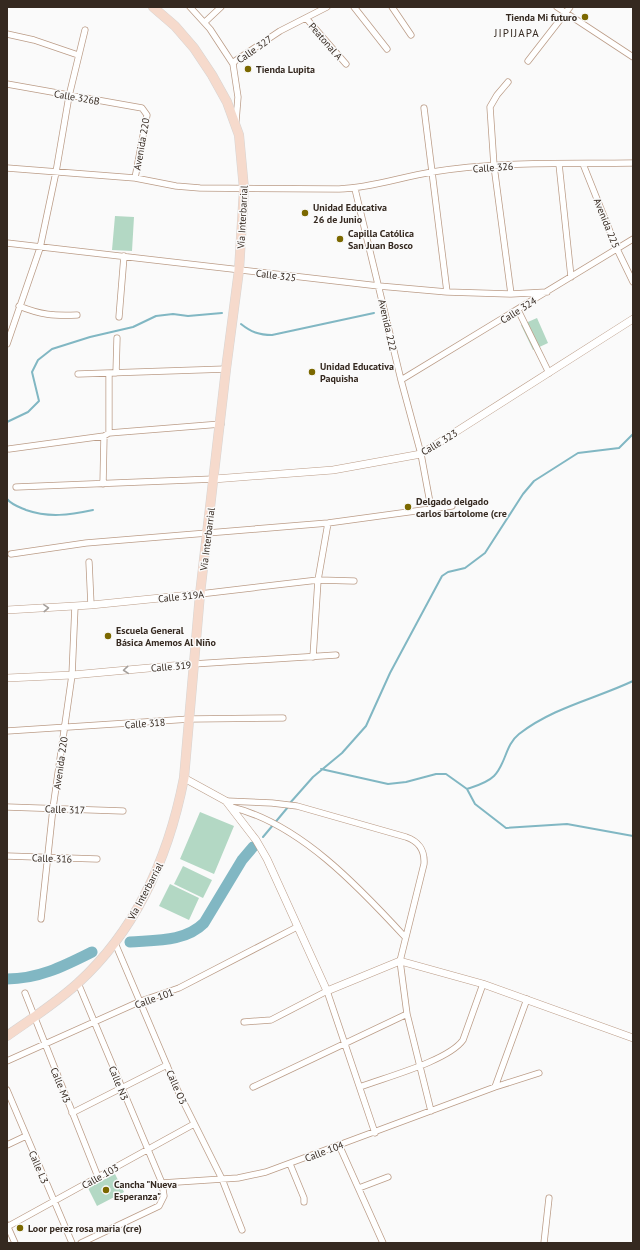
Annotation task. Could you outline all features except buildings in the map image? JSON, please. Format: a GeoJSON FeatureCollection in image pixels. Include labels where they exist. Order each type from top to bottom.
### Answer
{"type":"FeatureCollection","features":[{"type":"Feature","properties":{"kind":"main road","name":"Vía Interbarrial"},"geometry":{"type":"LineString","coordinates":[[7,1036],[34,1018],[78,983],[115,943],[139,906],[162,858],[179,805],[184,778],[200,594],[239,270],[244,189],[241,150],[236,122],[220,88],[200,57],[175,26],[154,7]]}},
{"type":"Feature","properties":{"kind":"street"},"geometry":{"type":"LineString","coordinates":[[190,7],[205,22],[232,64]]}},
{"type":"Feature","properties":{"kind":"street"},"geometry":{"type":"LineString","coordinates":[[205,22],[221,7]]}},
{"type":"Feature","properties":{"kind":"street","name":"Calle 327"},"geometry":{"type":"LineString","coordinates":[[236,122],[238,97],[232,64],[257,45],[327,7]]}},
{"type":"Feature","properties":{"kind":"street"},"geometry":{"type":"LineString","coordinates":[[354,7],[387,49]]}},
{"type":"Feature","properties":{"kind":"street"},"geometry":{"type":"LineString","coordinates":[[392,7],[410,35]]}},
{"type":"Feature","properties":{"kind":"street"},"geometry":{"type":"LineString","coordinates":[[558,7],[633,57]]}},
{"type":"Feature","properties":{"kind":"street"},"geometry":{"type":"LineString","coordinates":[[528,61],[570,7]]}},
{"type":"Feature","properties":{"kind":"street","name":"Peatonal A"},"geometry":{"type":"LineString","coordinates":[[306,18],[346,64]]}},
{"type":"Feature","properties":{"kind":"street"},"geometry":{"type":"LineString","coordinates":[[7,344],[40,248],[56,172],[69,96],[85,30]]}},
{"type":"Feature","properties":{"kind":"street"},"geometry":{"type":"LineString","coordinates":[[7,34],[34,40],[78,55]]}},
{"type":"Feature","properties":{"kind":"street"},"geometry":{"type":"LineString","coordinates":[[508,82],[496,95],[490,107],[494,166],[511,294]]}},
{"type":"Feature","properties":{"kind":"street","name":"Calle 326B"},"geometry":{"type":"LineString","coordinates":[[7,84],[142,108],[146,111]]}},
{"type":"Feature","properties":{"kind":"street"},"geometry":{"type":"LineString","coordinates":[[424,108],[447,292]]}},
{"type":"Feature","properties":{"kind":"street","name":"Avenida 220"},"geometry":{"type":"LineString","coordinates":[[135,178],[147,115],[146,111]]}},
{"type":"Feature","properties":{"kind":"street","name":"Calle 326"},"geometry":{"type":"LineString","coordinates":[[355,189],[432,172],[494,166],[633,163]]}},
{"type":"Feature","properties":{"kind":"street"},"geometry":{"type":"LineString","coordinates":[[560,164],[571,277]]}},
{"type":"Feature","properties":{"kind":"street","name":"Avenida 225"},"geometry":{"type":"LineString","coordinates":[[583,164],[617,249],[633,282]]}},
{"type":"Feature","properties":{"kind":"street"},"geometry":{"type":"LineString","coordinates":[[7,168],[135,178],[176,186],[244,189],[355,189]]}},
{"type":"Feature","properties":{"kind":"street","name":"Avenida 222"},"geometry":{"type":"LineString","coordinates":[[355,189],[401,380],[421,454],[431,508]]}},
{"type":"Feature","properties":{"kind":"street","name":"Calle 324"},"geometry":{"type":"LineString","coordinates":[[401,380],[633,239]]}},
{"type":"Feature","properties":{"kind":"street","name":"Calle 325"},"geometry":{"type":"LineString","coordinates":[[7,243],[379,286],[447,292],[511,294],[547,292]]}},
{"type":"Feature","properties":{"kind":"street"},"geometry":{"type":"LineString","coordinates":[[119,317],[124,256]]}},
{"type":"Feature","properties":{"kind":"street"},"geometry":{"type":"LineString","coordinates":[[19,306],[36,313],[51,316],[77,315]]}},
{"type":"Feature","properties":{"kind":"street"},"geometry":{"type":"LineString","coordinates":[[518,310],[549,373]]}},
{"type":"Feature","properties":{"kind":"street","name":"Calle 323"},"geometry":{"type":"LineString","coordinates":[[214,479],[333,470],[421,454],[633,319]]}},
{"type":"Feature","properties":{"kind":"street"},"geometry":{"type":"LineString","coordinates":[[109,433],[117,338]]}},
{"type":"Feature","properties":{"kind":"street"},"geometry":{"type":"LineString","coordinates":[[78,374],[226,369]]}},
{"type":"Feature","properties":{"kind":"street"},"geometry":{"type":"LineString","coordinates":[[9,449],[104,436],[109,433],[221,424]]}},
{"type":"Feature","properties":{"kind":"street"},"geometry":{"type":"LineString","coordinates":[[103,484],[104,436]]}},
{"type":"Feature","properties":{"kind":"street"},"geometry":{"type":"LineString","coordinates":[[16,487],[214,479]]}},
{"type":"Feature","properties":{"kind":"street"},"geometry":{"type":"LineString","coordinates":[[11,554],[86,543],[328,523],[452,506]]}},
{"type":"Feature","properties":{"kind":"street"},"geometry":{"type":"LineString","coordinates":[[313,657],[318,580],[328,523]]}},
{"type":"Feature","properties":{"kind":"street"},"geometry":{"type":"LineString","coordinates":[[90,562],[91,605]]}},
{"type":"Feature","properties":{"kind":"street","name":"Calle 319A"},"geometry":{"type":"LineString","coordinates":[[7,610],[91,605],[318,580],[354,581]]}},
{"type":"Feature","properties":{"kind":"street","name":"Avenida 220"},"geometry":{"type":"LineString","coordinates":[[41,920],[53,808],[72,675],[75,606]]}},
{"type":"Feature","properties":{"kind":"street","name":"Calle 319"},"geometry":{"type":"LineString","coordinates":[[7,678],[72,675],[193,664],[336,655]]}},
{"type":"Feature","properties":{"kind":"street","name":"Calle 318"},"geometry":{"type":"LineString","coordinates":[[7,731],[64,729],[190,719],[283,718]]}},
{"type":"Feature","properties":{"kind":"street"},"geometry":{"type":"LineString","coordinates":[[184,778],[229,804],[287,830],[357,885],[405,937]]}},
{"type":"Feature","properties":{"kind":"street"},"geometry":{"type":"LineString","coordinates":[[229,804],[284,804],[297,806],[406,836],[419,844],[424,853],[424,864],[400,961],[407,1014],[431,1111]]}},
{"type":"Feature","properties":{"kind":"street"},"geometry":{"type":"LineString","coordinates":[[229,804],[262,850],[327,992],[343,1044],[360,1087],[375,1133]]}},
{"type":"Feature","properties":{"kind":"street","name":"Calle 317"},"geometry":{"type":"LineString","coordinates":[[7,807],[123,811]]}},
{"type":"Feature","properties":{"kind":"street","name":"Calle 316"},"geometry":{"type":"LineString","coordinates":[[7,856],[97,859]]}},
{"type":"Feature","properties":{"kind":"street","name":"Calle 101"},"geometry":{"type":"LineString","coordinates":[[7,1061],[141,1001],[180,988],[297,927]]}},
{"type":"Feature","properties":{"kind":"street","name":"Calle O3"},"geometry":{"type":"LineString","coordinates":[[115,943],[167,1065],[194,1124],[222,1179],[242,1230]]}},
{"type":"Feature","properties":{"kind":"street"},"geometry":{"type":"LineString","coordinates":[[244,1022],[271,1020],[327,992],[400,961],[483,984],[633,1038]]}},
{"type":"Feature","properties":{"kind":"street","name":"Calle N3"},"geometry":{"type":"LineString","coordinates":[[78,983],[162,1183]]}},
{"type":"Feature","properties":{"kind":"street"},"geometry":{"type":"LineString","coordinates":[[360,1087],[451,1052],[463,1040],[483,984]]}},
{"type":"Feature","properties":{"kind":"street","name":"Calle M3"},"geometry":{"type":"LineString","coordinates":[[25,993],[98,1177]]}},
{"type":"Feature","properties":{"kind":"street"},"geometry":{"type":"LineString","coordinates":[[495,1087],[527,999]]}},
{"type":"Feature","properties":{"kind":"street"},"geometry":{"type":"LineString","coordinates":[[253,1087],[407,1014]]}},
{"type":"Feature","properties":{"kind":"street"},"geometry":{"type":"LineString","coordinates":[[72,1113],[167,1065]]}},
{"type":"Feature","properties":{"kind":"street","name":"Calle 104"},"geometry":{"type":"LineString","coordinates":[[162,1183],[222,1179],[266,1172],[375,1133],[495,1087],[539,1073]]}},
{"type":"Feature","properties":{"kind":"street","name":"Calle L3"},"geometry":{"type":"LineString","coordinates":[[7,1090],[72,1243]]}},
{"type":"Feature","properties":{"kind":"street","name":"Calle 103"},"geometry":{"type":"LineString","coordinates":[[7,1226],[54,1202],[194,1124]]}},
{"type":"Feature","properties":{"kind":"street"},"geometry":{"type":"LineString","coordinates":[[7,1145],[26,1136]]}},
{"type":"Feature","properties":{"kind":"street"},"geometry":{"type":"LineString","coordinates":[[339,1145],[383,1243]]}},
{"type":"Feature","properties":{"kind":"street"},"geometry":{"type":"LineString","coordinates":[[290,1164],[304,1198],[304,1202]]}},
{"type":"Feature","properties":{"kind":"street"},"geometry":{"type":"LineString","coordinates":[[359,1188],[388,1177]]}},
{"type":"Feature","properties":{"kind":"street"},"geometry":{"type":"LineString","coordinates":[[81,1243],[159,1206],[164,1196],[162,1183]]}},
{"type":"Feature","properties":{"kind":"street"},"geometry":{"type":"LineString","coordinates":[[544,1243],[549,1198]]}},
{"type":"Feature","properties":{"kind":"street"},"geometry":{"type":"LineString","coordinates":[[7,1226],[15,1243]]}},
{"type":"Feature","properties":{"kind":"green space"},"geometry":{"type":"Polygon","coordinates":[[[115,216],[134,217],[132,251],[112,250],[115,216]]]}},
{"type":"Feature","properties":{"kind":"green space"},"geometry":{"type":"Polygon","coordinates":[[[537,318],[548,343],[533,350],[521,325],[537,318]]]}},
{"type":"Feature","properties":{"kind":"green space"},"geometry":{"type":"Polygon","coordinates":[[[200,812],[234,826],[214,874],[180,859],[200,812]]]}},
{"type":"Feature","properties":{"kind":"green space"},"geometry":{"type":"Polygon","coordinates":[[[183,866],[212,880],[203,898],[174,884],[183,866]]]}},
{"type":"Feature","properties":{"kind":"green space"},"geometry":{"type":"Polygon","coordinates":[[[170,884],[199,898],[189,920],[159,906],[170,884]]]}},
{"type":"Feature","properties":{"kind":"green space","name":"Cancha \"Nueva Esperanza\""},"geometry":{"type":"Polygon","coordinates":[[[115,1174],[124,1192],[97,1206],[88,1188],[115,1174]]]}},
{"type":"Feature","properties":{"kind":"waterway"},"geometry":{"type":"LineString","coordinates":[[7,422],[28,412],[39,401],[32,372],[38,360],[52,349],[90,337],[133,327],[156,316],[173,314],[188,316],[222,313]]}},
{"type":"Feature","properties":{"kind":"waterway"},"geometry":{"type":"LineString","coordinates":[[241,324],[255,332],[272,335],[374,313]]}},
{"type":"Feature","properties":{"kind":"waterway"},"geometry":{"type":"LineString","coordinates":[[290,803],[313,777],[342,753],[366,726],[390,673],[442,576],[448,572],[465,568],[485,553],[523,494],[534,481],[578,453],[619,448],[633,434]]}},
{"type":"Feature","properties":{"kind":"waterway"},"geometry":{"type":"LineString","coordinates":[[7,499],[13,504],[34,513],[59,515],[93,510]]}},
{"type":"Feature","properties":{"kind":"waterway"},"geometry":{"type":"LineString","coordinates":[[467,789],[485,782],[494,776],[501,766],[514,738],[532,725],[560,710],[633,681]]}},
{"type":"Feature","properties":{"kind":"waterway"},"geometry":{"type":"LineString","coordinates":[[321,769],[388,784],[406,782],[436,774],[446,774],[467,789],[475,804],[506,828],[567,824],[633,836]]}},
{"type":"Feature","properties":{"kind":"waterway"},"geometry":{"type":"LineString","coordinates":[[263,837],[288,807]]}},
{"type":"Feature","properties":{"kind":"waterway"},"geometry":{"type":"LineString","coordinates":[[130,942],[179,937],[188,934],[204,923],[242,860],[253,847]]}},
{"type":"Feature","properties":{"kind":"waterway"},"geometry":{"type":"LineString","coordinates":[[7,979],[30,977],[51,971],[92,952]]}},
{"type":"Feature","properties":{"kind":"place","name":"Tienda Mi futuro"},"geometry":{"type":"Point","coordinates":[585,17]}},
{"type":"Feature","properties":{"kind":"place","name":"Tienda Lupita"},"geometry":{"type":"Point","coordinates":[248,69]}},
{"type":"Feature","properties":{"kind":"place","name":"Unidad Educativa 26 de Junio"},"geometry":{"type":"Point","coordinates":[305,213]}},
{"type":"Feature","properties":{"kind":"place","name":"Capilla Católica San Juan Bosco"},"geometry":{"type":"Point","coordinates":[340,239]}},
{"type":"Feature","properties":{"kind":"place","name":"Unidad Educativa Paquisha"},"geometry":{"type":"Point","coordinates":[312,372]}},
{"type":"Feature","properties":{"kind":"place","name":"Delgado delgado carlos bartolome (cre"},"geometry":{"type":"Point","coordinates":[408,507]}},
{"type":"Feature","properties":{"kind":"place","name":"Escuela General Básica Amemos Al Niño"},"geometry":{"type":"Point","coordinates":[108,636]}},
{"type":"Feature","properties":{"kind":"place","name":"Cancha \"Nueva Esperanza\""},"geometry":{"type":"Point","coordinates":[106,1190]}},
{"type":"Feature","properties":{"kind":"place","name":"Loor perez rosa maria (cre)"},"geometry":{"type":"Point","coordinates":[20,1228]}},
{"type":"Feature","properties":{"kind":"district","name":"JIPIJAPA"},"geometry":{"type":"Point","coordinates":[517,33]}}]}
